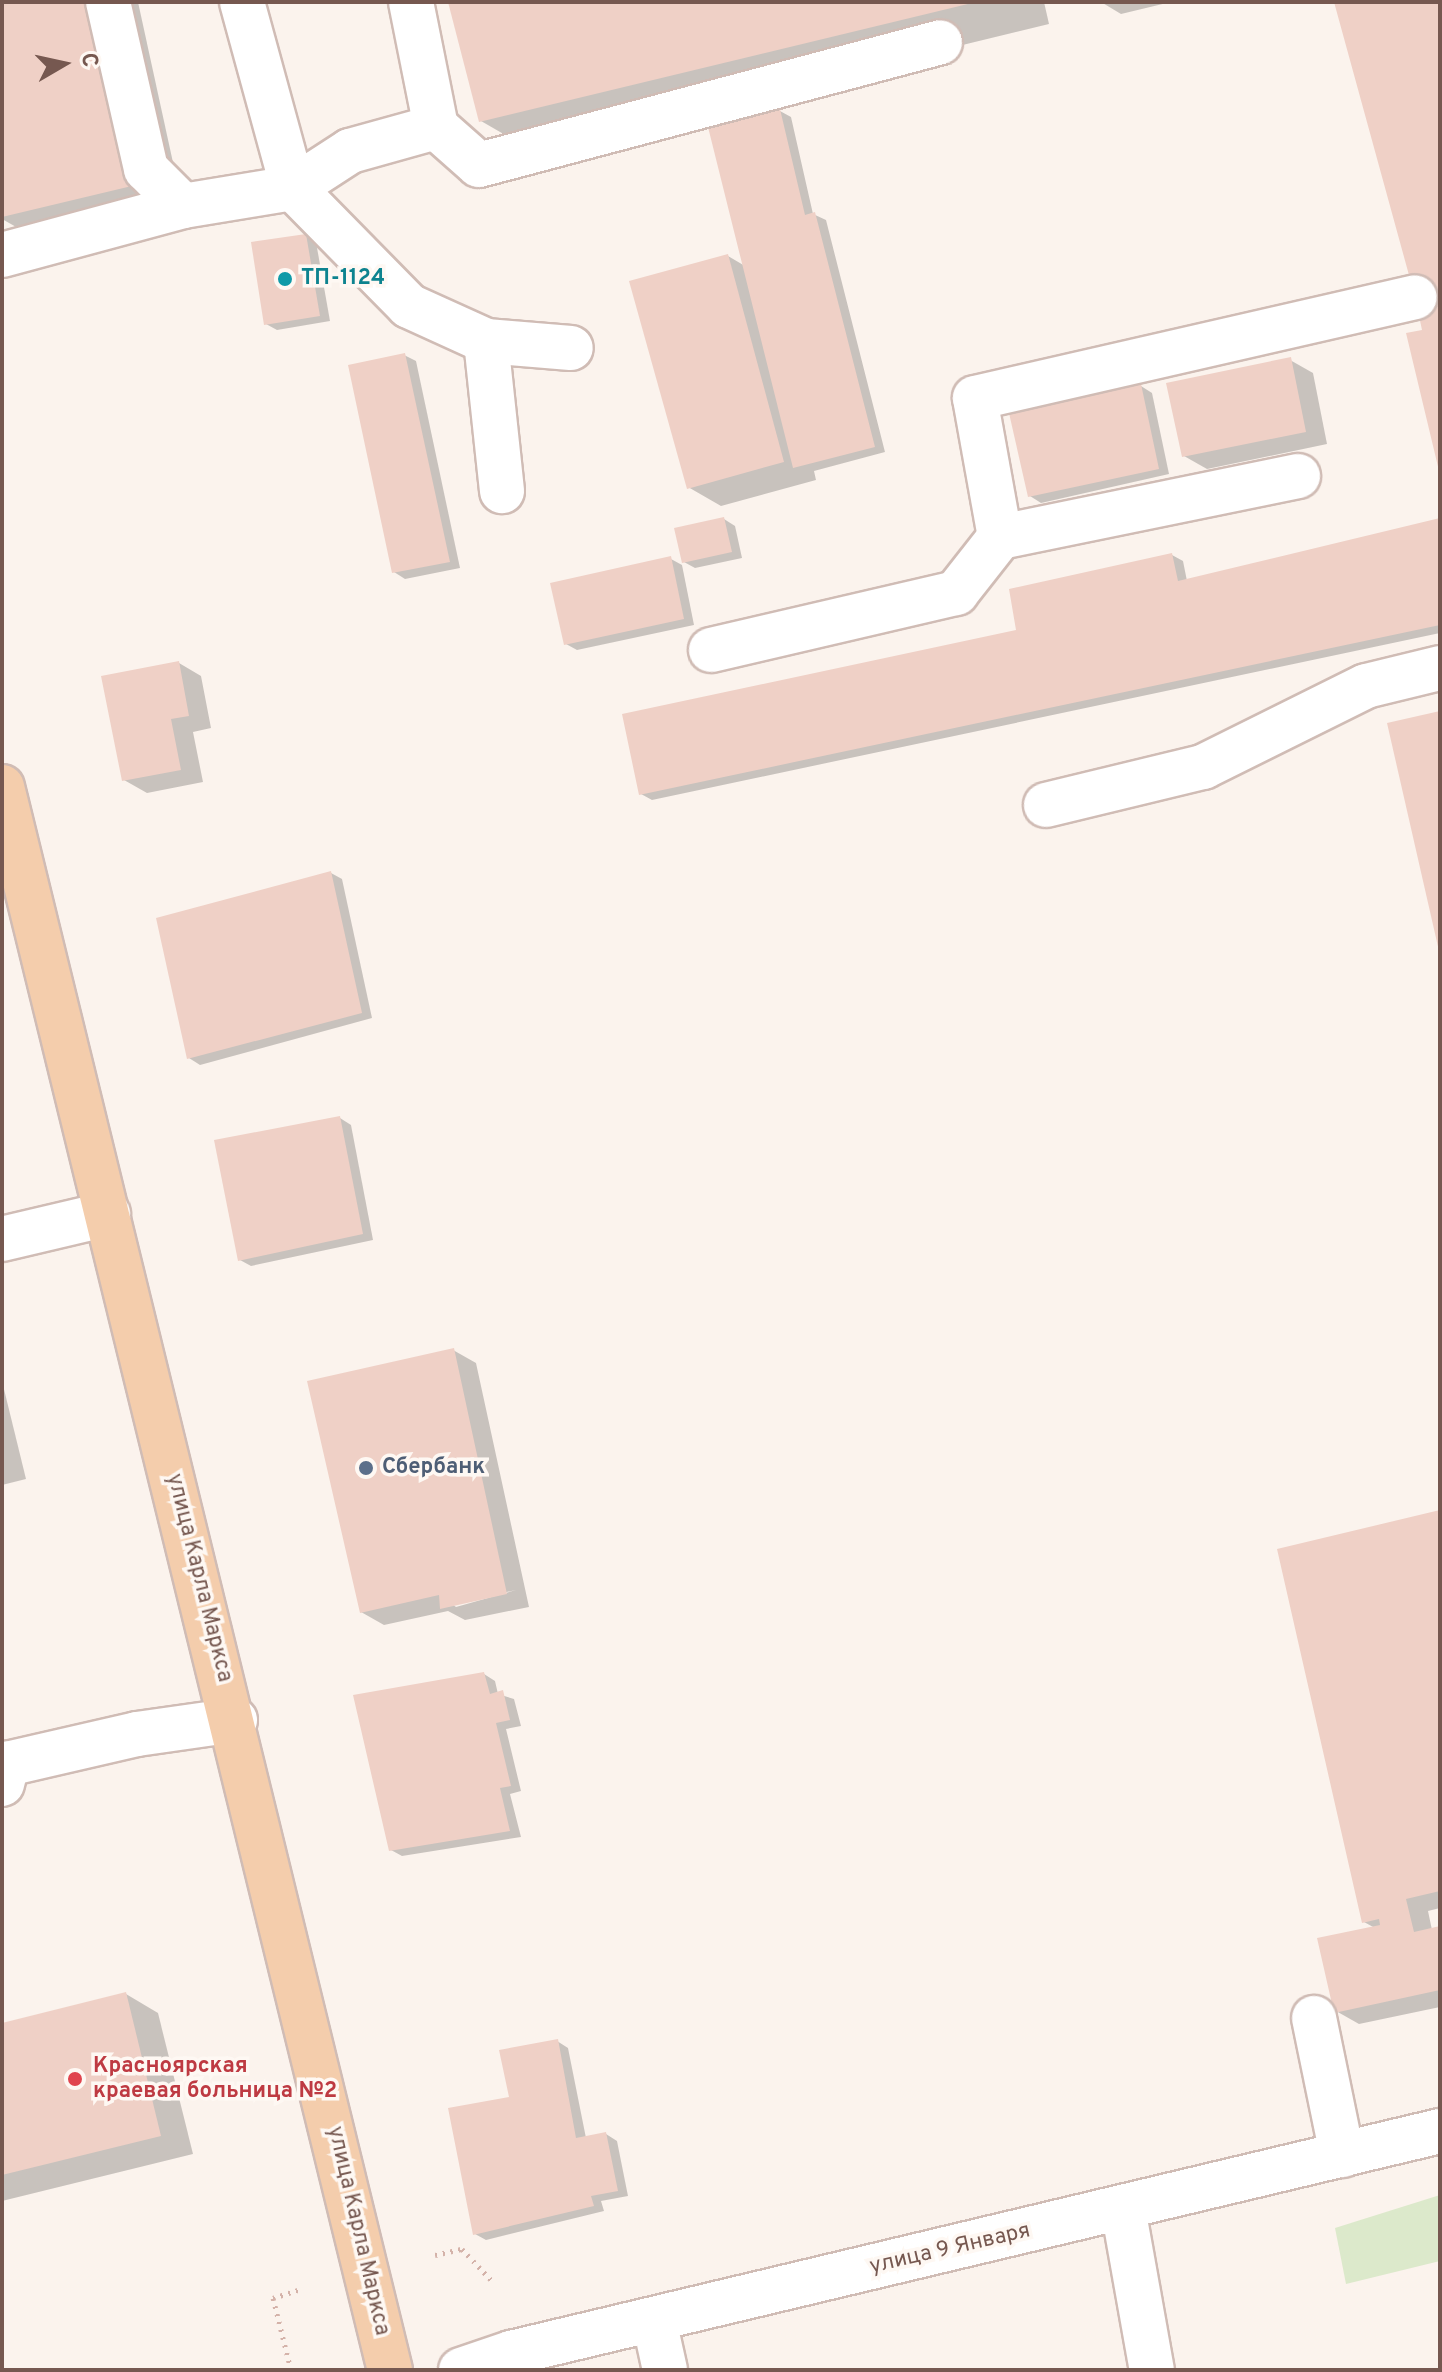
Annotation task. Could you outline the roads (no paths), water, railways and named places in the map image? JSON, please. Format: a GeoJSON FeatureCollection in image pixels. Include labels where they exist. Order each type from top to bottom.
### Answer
{"type":"FeatureCollection","features":[{"type":"Feature","properties":{"kind":"main road","name":"улица Карла Маркса"},"geometry":{"type":"LineString","coordinates":[[3,799],[235,1720],[390,2370]]}},
{"type":"Feature","properties":{"kind":"street"},"geometry":{"type":"LineString","coordinates":[[108,2],[146,169],[183,206]]}},
{"type":"Feature","properties":{"kind":"street"},"geometry":{"type":"LineString","coordinates":[[242,2],[293,188],[409,306],[486,341],[571,348]]}},
{"type":"Feature","properties":{"kind":"street"},"geometry":{"type":"LineString","coordinates":[[411,2],[436,127],[479,165],[940,42]]}},
{"type":"Feature","properties":{"kind":"street"},"geometry":{"type":"LineString","coordinates":[[2,255],[183,206],[293,188],[350,151],[436,127]]}},
{"type":"Feature","properties":{"kind":"street"},"geometry":{"type":"LineString","coordinates":[[1000,537],[975,398],[1415,297]]}},
{"type":"Feature","properties":{"kind":"street"},"geometry":{"type":"LineString","coordinates":[[486,341],[502,491]]}},
{"type":"Feature","properties":{"kind":"street"},"geometry":{"type":"LineString","coordinates":[[711,650],[956,593],[1000,537],[1298,476]]}},
{"type":"Feature","properties":{"kind":"street"},"geometry":{"type":"LineString","coordinates":[[1046,805],[1203,767],[1366,686],[1440,668]]}},
{"type":"Feature","properties":{"kind":"street"},"geometry":{"type":"LineString","coordinates":[[2,1239],[108,1214]]}},
{"type":"Feature","properties":{"kind":"street"},"geometry":{"type":"LineString","coordinates":[[4,1768],[137,1734],[235,1720]]}},
{"type":"Feature","properties":{"kind":"street"},"geometry":{"type":"LineString","coordinates":[[1314,2018],[1342,2155]]}},
{"type":"Feature","properties":{"kind":"street","name":"улица 9 Января"},"geometry":{"type":"LineString","coordinates":[[461,2370],[654,2320],[1440,2131]]}},
{"type":"Feature","properties":{"kind":"street"},"geometry":{"type":"LineString","coordinates":[[1123,2208],[1152,2370]]}},
{"type":"Feature","properties":{"kind":"street"},"geometry":{"type":"LineString","coordinates":[[654,2320],[665,2370]]}},
{"type":"Feature","properties":{"kind":"place","name":"ТП-1124"},"geometry":{"type":"Point","coordinates":[285,279]}},
{"type":"Feature","properties":{"kind":"place","name":"Сбербанк"},"geometry":{"type":"Point","coordinates":[366,1468]}},
{"type":"Feature","properties":{"kind":"place","name":"Красноярская краевая больница №2"},"geometry":{"type":"Point","coordinates":[75,2079]}}]}
